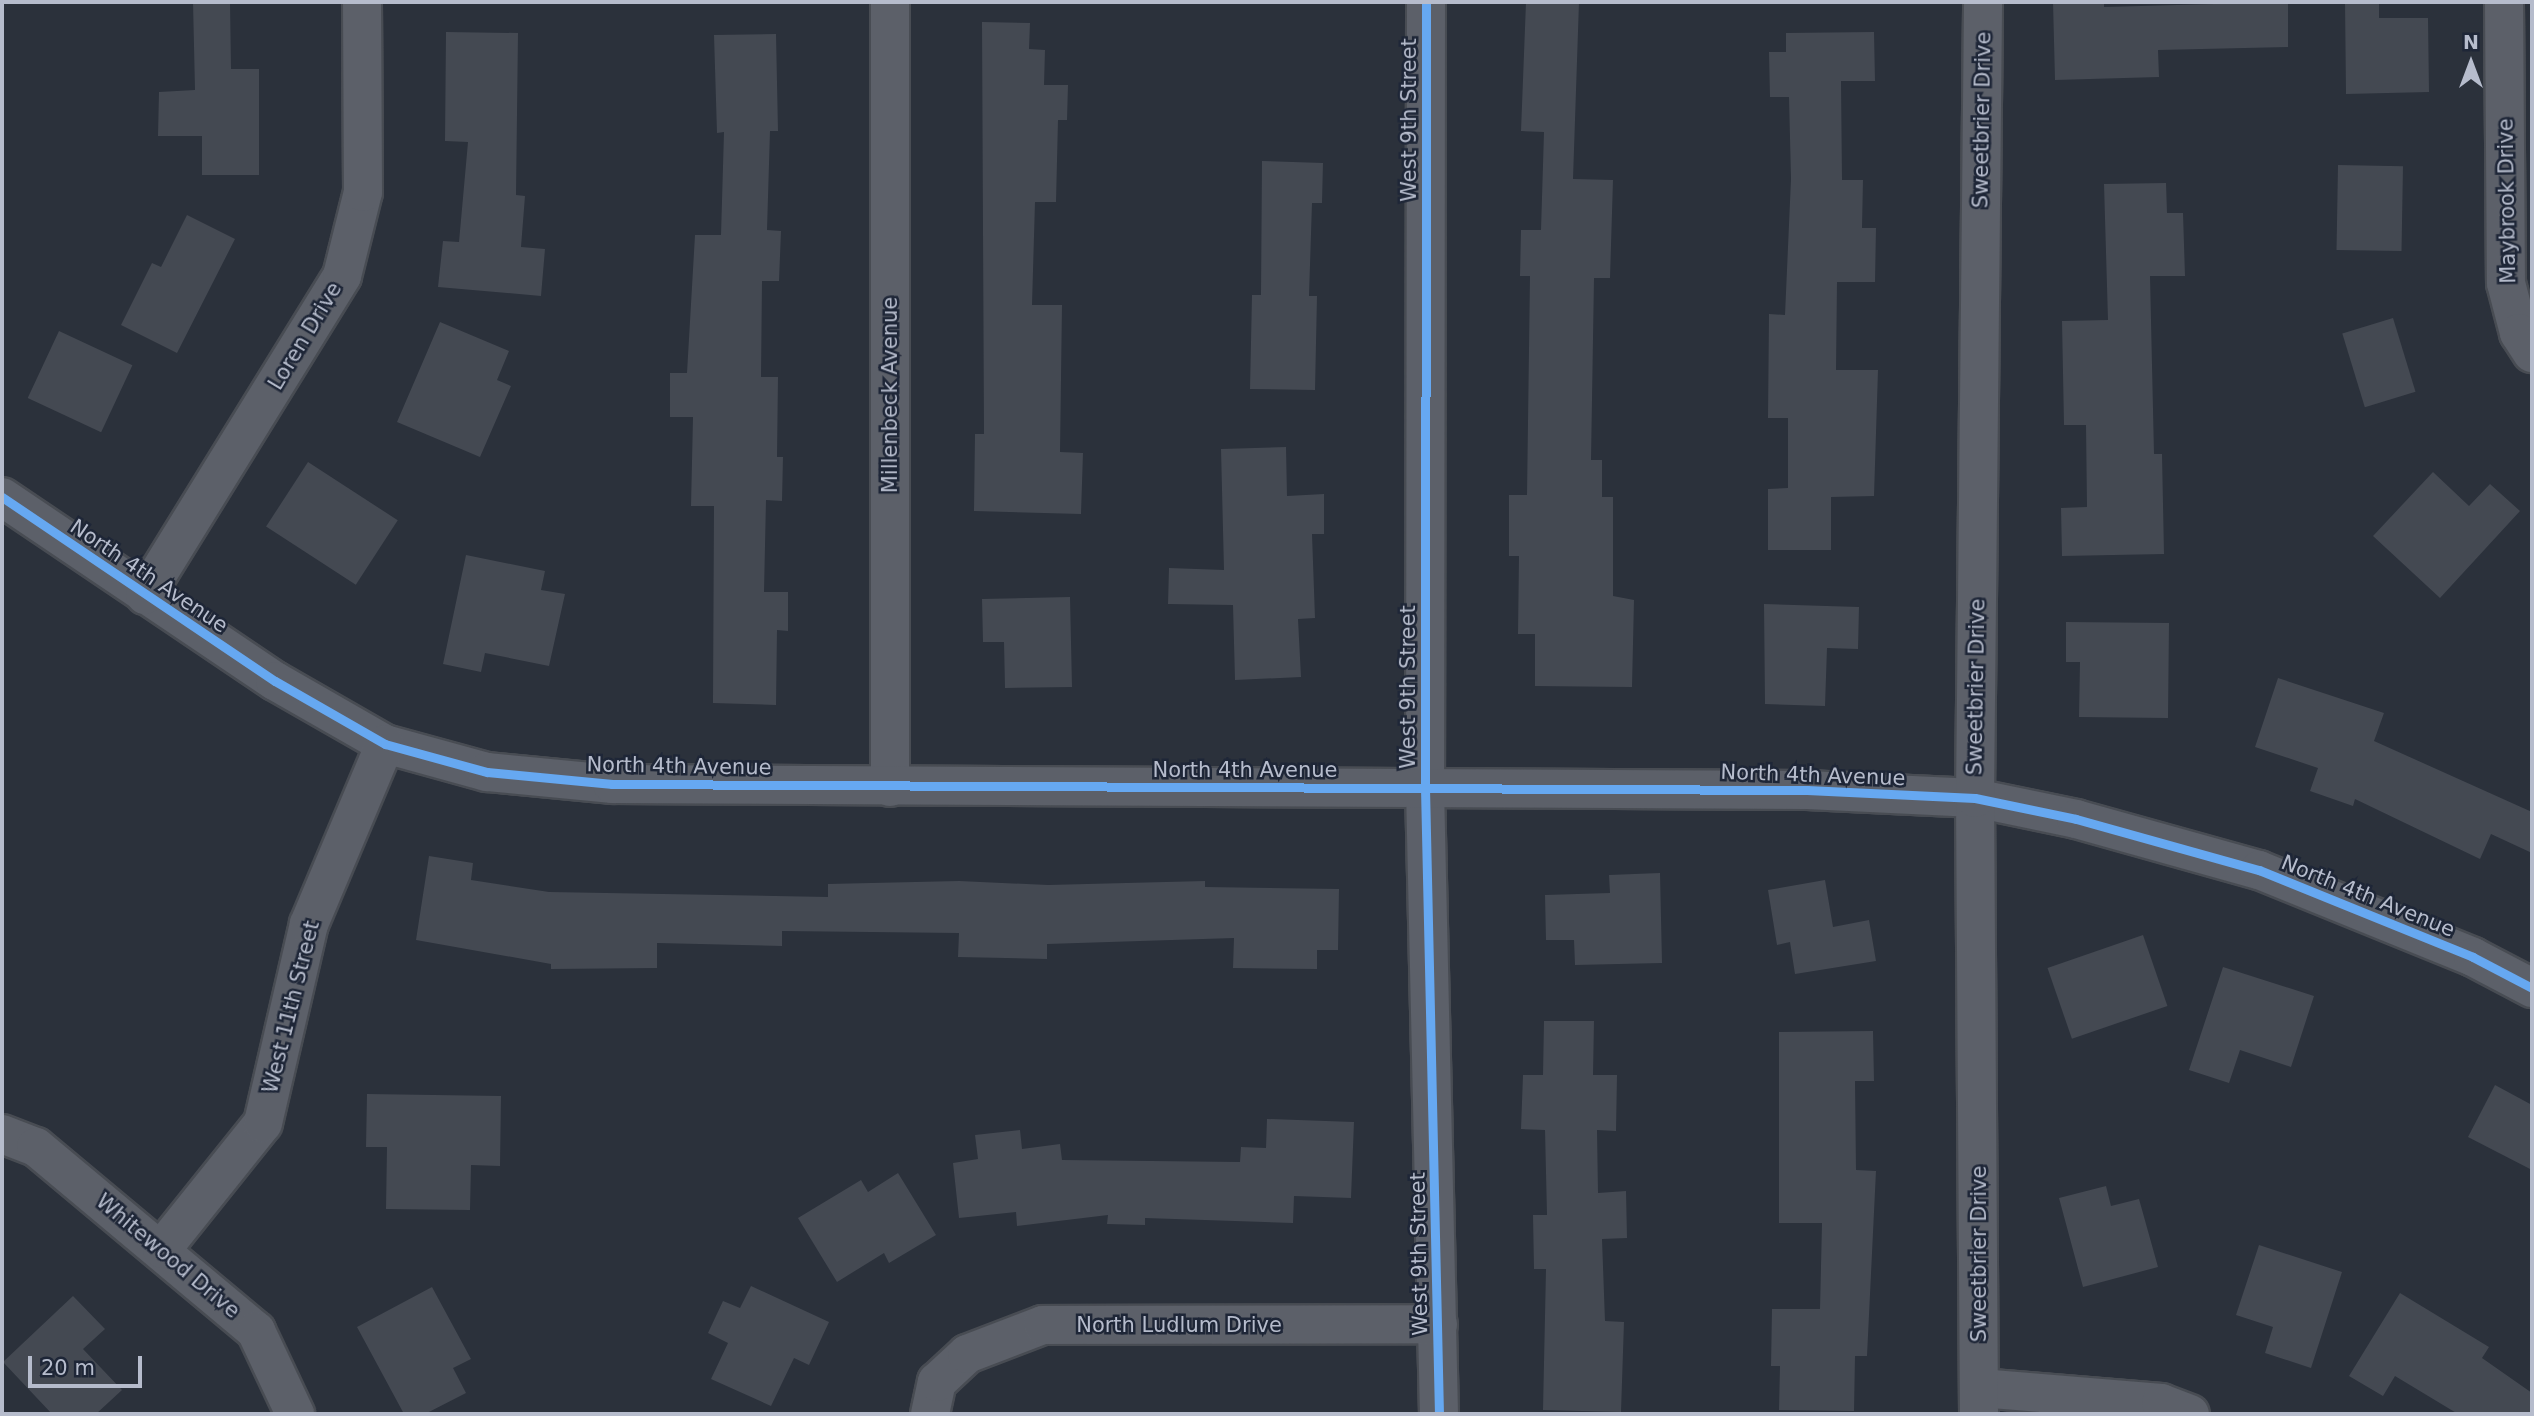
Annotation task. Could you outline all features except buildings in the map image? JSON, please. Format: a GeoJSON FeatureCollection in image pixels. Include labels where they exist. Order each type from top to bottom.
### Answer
{"type":"FeatureCollection","features":[{"type":"Feature","properties":{"kind":"street","name":"Loren Drive"},"geometry":{"type":"LineString","coordinates":[[145,596],[342,276],[363,192],[362,2]]}},
{"type":"Feature","properties":{"kind":"street","name":"Millenbeck Avenue"},"geometry":{"type":"LineString","coordinates":[[890,2],[890,787]]}},
{"type":"Feature","properties":{"kind":"street","name":"West 9th Street"},"geometry":{"type":"LineString","coordinates":[[1426,2],[1425,788],[1438,1414]]}},
{"type":"Feature","properties":{"kind":"street","name":"Sweetbrier Drive"},"geometry":{"type":"LineString","coordinates":[[1980,1401],[1975,798],[1983,2]]}},
{"type":"Feature","properties":{"kind":"street","name":"Maybrook Drive"},"geometry":{"type":"LineString","coordinates":[[2504,2],[2506,283],[2519,333],[2532,353]]}},
{"type":"Feature","properties":{"kind":"street","name":"North 4th Avenue"},"geometry":{"type":"LineString","coordinates":[[2,497],[145,596],[385,744],[487,772],[612,784],[1807,790],[1975,798],[2076,819],[2259,870],[2473,957],[2532,988]]}},
{"type":"Feature","properties":{"kind":"street","name":"West 11th Street"},"geometry":{"type":"LineString","coordinates":[[162,1249],[263,1123],[309,923],[385,744]]}},
{"type":"Feature","properties":{"kind":"street","name":"Whitewood Drive"},"geometry":{"type":"LineString","coordinates":[[2,1134],[36,1147],[162,1249],[256,1331],[295,1414]]}},
{"type":"Feature","properties":{"kind":"street","name":"North Ludlum Drive"},"geometry":{"type":"LineString","coordinates":[[934,1398],[967,1354],[1043,1325],[1438,1324]]}},
{"type":"Feature","properties":{"kind":"street"},"geometry":{"type":"LineString","coordinates":[[1980,1401],[2161,1403],[2190,1414]]}},
{"type":"Feature","properties":{"kind":"cycle path"},"geometry":{"type":"LineString","coordinates":[[1426,2],[1425,788],[1439,1414]]}},
{"type":"Feature","properties":{"kind":"cycle path"},"geometry":{"type":"LineString","coordinates":[[2,497],[275,681],[385,744],[487,772],[612,784],[1807,790],[1975,798],[2076,819],[2259,870],[2473,957],[2532,988]]}}]}
